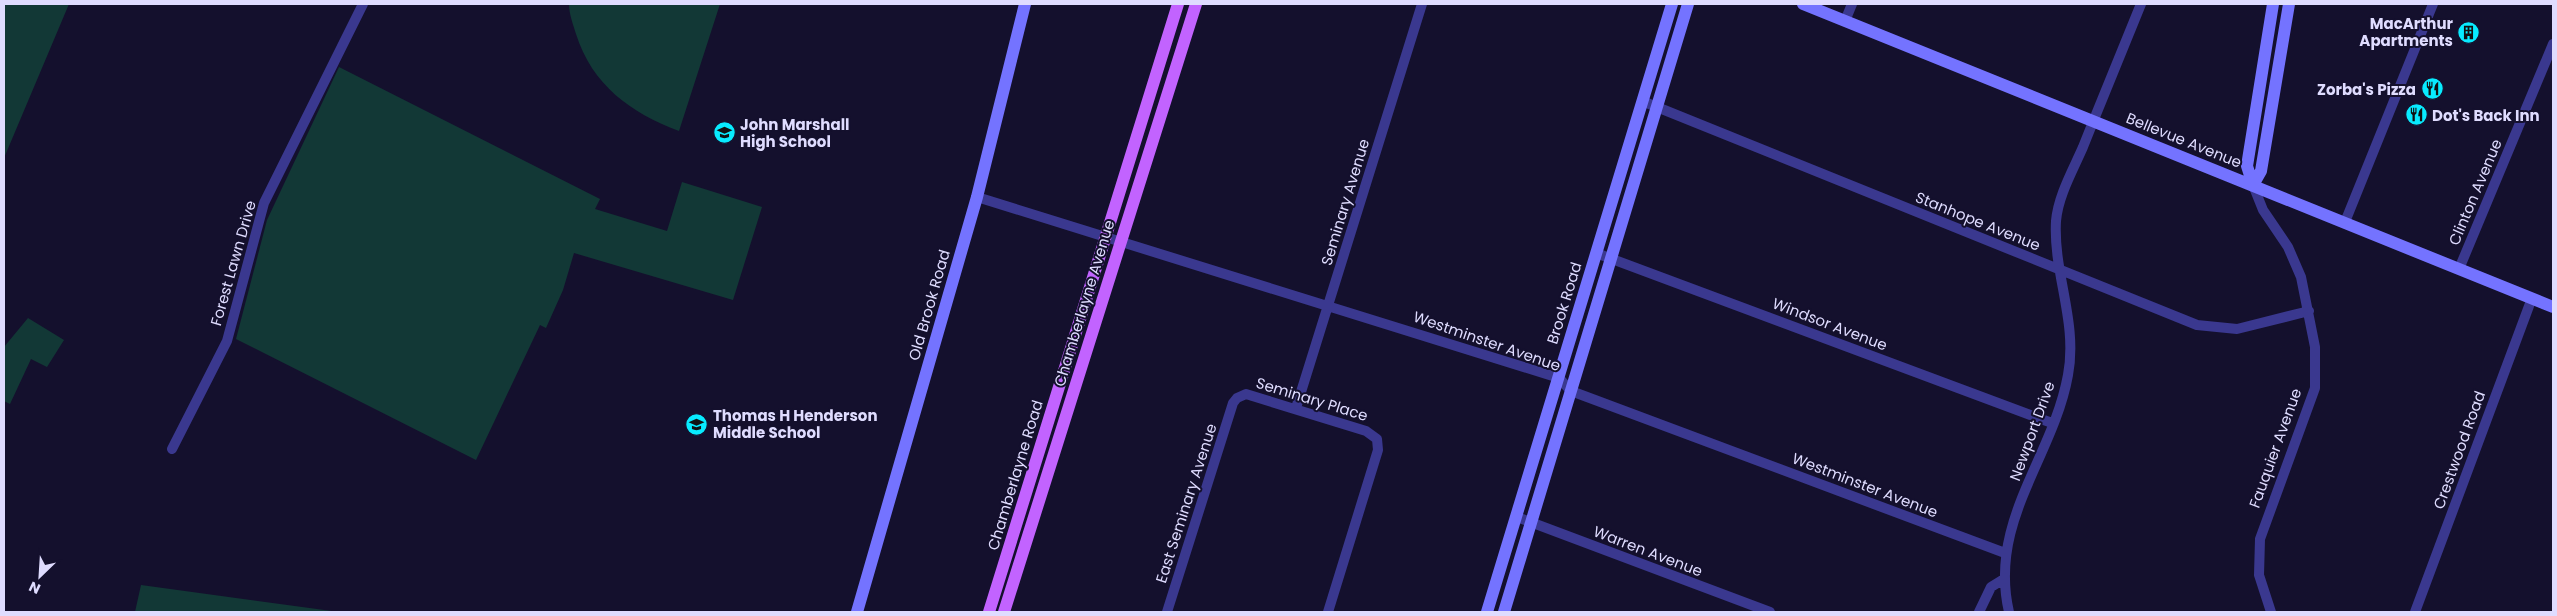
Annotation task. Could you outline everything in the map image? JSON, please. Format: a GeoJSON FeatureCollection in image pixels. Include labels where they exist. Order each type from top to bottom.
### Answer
{"type":"FeatureCollection","features":[{"type":"Feature","properties":{"kind":"main road","name":"Chamberlayne Road"},"geometry":{"type":"LineString","coordinates":[[990,612],[1178,4]]}},
{"type":"Feature","properties":{"kind":"main road","name":"Chamberlayne Avenue"},"geometry":{"type":"LineString","coordinates":[[1004,612],[1196,4]]}},
{"type":"Feature","properties":{"kind":"street","name":"Forest Lawn Drive"},"geometry":{"type":"LineString","coordinates":[[172,449],[227,341],[264,203],[363,4]]}},
{"type":"Feature","properties":{"kind":"street","name":"Old Brook Road"},"geometry":{"type":"LineString","coordinates":[[857,612],[977,197],[1025,4]]}},
{"type":"Feature","properties":{"kind":"street","name":"Seminary Avenue"},"geometry":{"type":"LineString","coordinates":[[1296,408],[1422,4]]}},
{"type":"Feature","properties":{"kind":"street","name":"Brook Road"},"geometry":{"type":"LineString","coordinates":[[1487,612],[1672,4]]}},
{"type":"Feature","properties":{"kind":"street"},"geometry":{"type":"LineString","coordinates":[[1504,612],[1688,4]]}},
{"type":"Feature","properties":{"kind":"street","name":"Bellevue Avenue"},"geometry":{"type":"LineString","coordinates":[[1802,4],[2553,307]]}},
{"type":"Feature","properties":{"kind":"street"},"geometry":{"type":"LineString","coordinates":[[1845,21],[1852,4]]}},
{"type":"Feature","properties":{"kind":"street","name":"Newport Drive"},"geometry":{"type":"LineString","coordinates":[[2009,612],[2004,579],[2005,553],[2015,517],[2052,423],[2069,369],[2069,322],[2059,270],[2057,213],[2142,4]]}},
{"type":"Feature","properties":{"kind":"street","name":"Fauquier Avenue"},"geometry":{"type":"LineString","coordinates":[[2271,612],[2260,584],[2258,546],[2263,527],[2315,388],[2316,347],[2309,311],[2294,258],[2263,210],[2247,166],[2273,4]]}},
{"type":"Feature","properties":{"kind":"street"},"geometry":{"type":"LineString","coordinates":[[2253,185],[2261,170],[2289,4]]}},
{"type":"Feature","properties":{"kind":"street"},"geometry":{"type":"LineString","coordinates":[[2345,222],[2433,4]]}},
{"type":"Feature","properties":{"kind":"street","name":"Clinton Avenue"},"geometry":{"type":"LineString","coordinates":[[2459,269],[2553,44]]}},
{"type":"Feature","properties":{"kind":"street","name":"Stanhope Avenue"},"geometry":{"type":"LineString","coordinates":[[1642,101],[2197,325],[2215,329],[2237,329],[2309,311]]}},
{"type":"Feature","properties":{"kind":"street","name":"Westminster Avenue"},"geometry":{"type":"LineString","coordinates":[[977,197],[1559,378],[1571,391],[2005,553]]}},
{"type":"Feature","properties":{"kind":"street","name":"Windsor Avenue"},"geometry":{"type":"LineString","coordinates":[[1596,253],[2052,423]]}},
{"type":"Feature","properties":{"kind":"street","name":"Crestwood Road"},"geometry":{"type":"LineString","coordinates":[[2415,612],[2532,298]]}},
{"type":"Feature","properties":{"kind":"street","name":"Seminary Place"},"geometry":{"type":"LineString","coordinates":[[1233,403],[1241,396],[1251,394],[1374,435],[1378,444],[1376,458],[1328,612]]}},
{"type":"Feature","properties":{"kind":"street","name":"East Seminary Avenue"},"geometry":{"type":"LineString","coordinates":[[1167,612],[1233,403]]}},
{"type":"Feature","properties":{"kind":"street","name":"Warren Avenue"},"geometry":{"type":"LineString","coordinates":[[1516,517],[1770,612]]}},
{"type":"Feature","properties":{"kind":"street"},"geometry":{"type":"LineString","coordinates":[[1979,612],[1991,587],[2004,579]]}},
{"type":"Feature","properties":{"kind":"green space"},"geometry":{"type":"Polygon","coordinates":[[[4,4],[69,4],[4,158],[4,4]]]}},
{"type":"Feature","properties":{"kind":"green space"},"geometry":{"type":"Polygon","coordinates":[[[569,4],[720,4],[679,131],[661,124],[630,106],[603,82],[583,52],[572,23],[569,4]]]}},
{"type":"Feature","properties":{"kind":"green space"},"geometry":{"type":"Polygon","coordinates":[[[339,67],[600,199],[595,209],[667,231],[682,182],[762,207],[733,300],[574,253],[563,290],[546,328],[540,325],[476,460],[236,339],[267,220],[339,67]]]}},
{"type":"Feature","properties":{"kind":"green space"},"geometry":{"type":"Polygon","coordinates":[[[28,318],[64,340],[47,367],[31,359],[10,404],[4,401],[4,347],[28,318]]]}},
{"type":"Feature","properties":{"kind":"green space"},"geometry":{"type":"Polygon","coordinates":[[[141,585],[339,612],[135,612],[141,585]]]}},
{"type":"Feature","properties":{"kind":"place","name":"MacArthur Apartments"},"geometry":{"type":"Point","coordinates":[2469,32]}},
{"type":"Feature","properties":{"kind":"place","name":"Zorba's Pizza"},"geometry":{"type":"Point","coordinates":[2432,89]}},
{"type":"Feature","properties":{"kind":"place","name":"Dot's Back Inn"},"geometry":{"type":"Point","coordinates":[2416,115]}},
{"type":"Feature","properties":{"kind":"place","name":"John Marshall High School"},"geometry":{"type":"Point","coordinates":[724,133]}},
{"type":"Feature","properties":{"kind":"place","name":"Thomas H Henderson Middle School"},"geometry":{"type":"Point","coordinates":[697,424]}}]}
